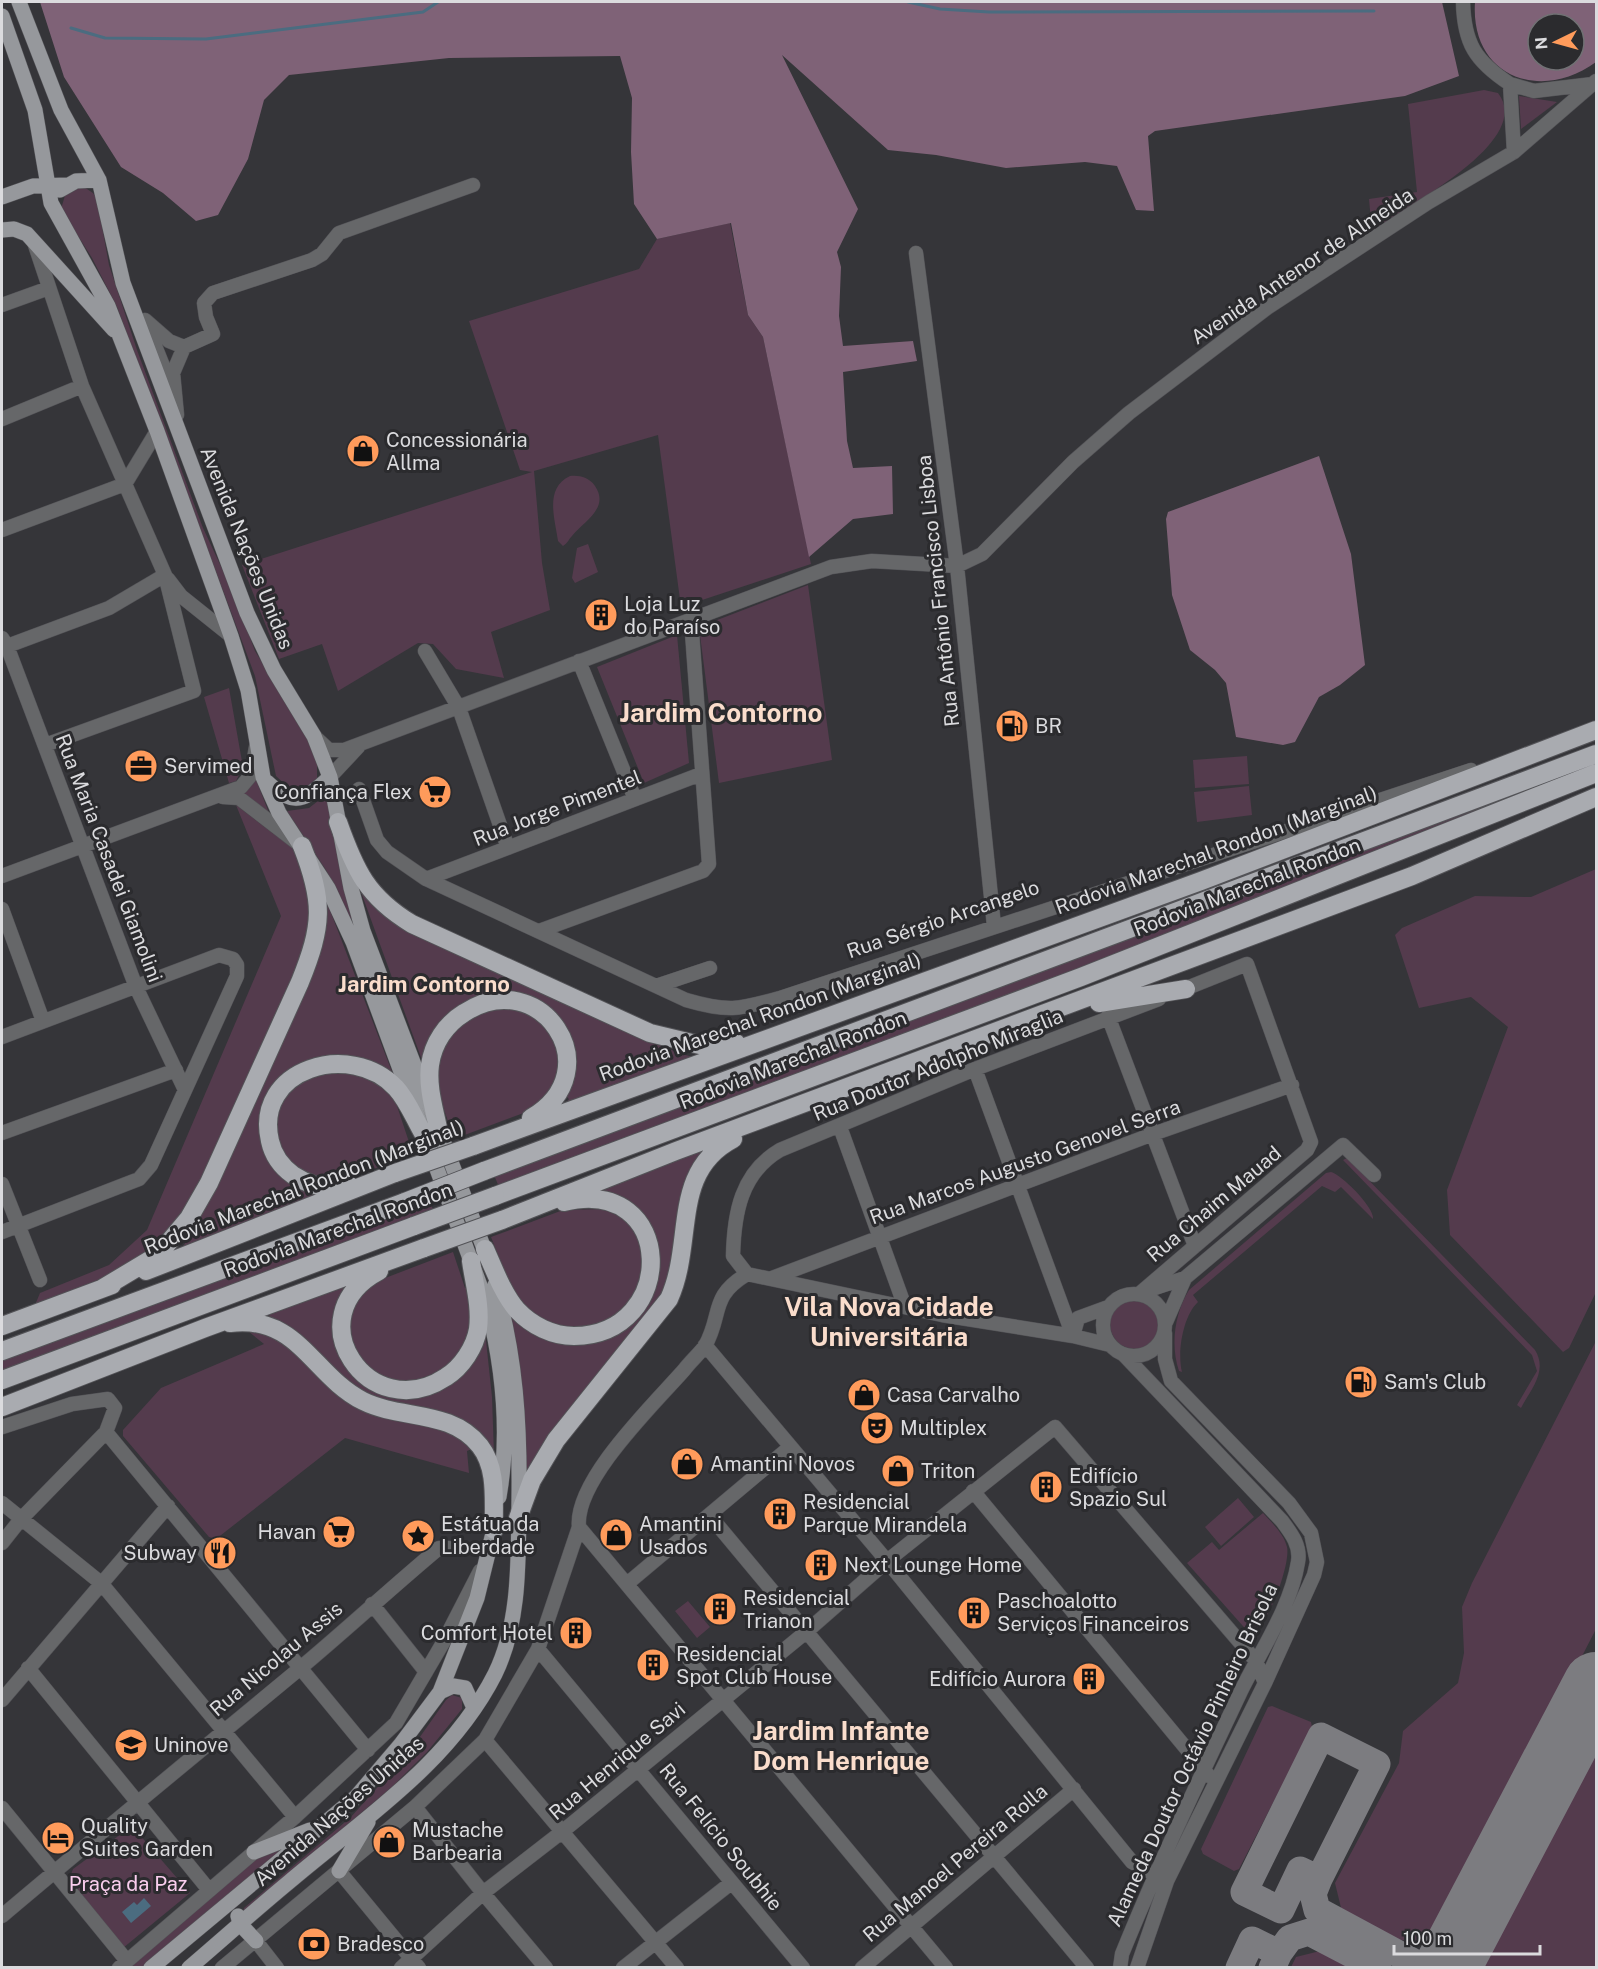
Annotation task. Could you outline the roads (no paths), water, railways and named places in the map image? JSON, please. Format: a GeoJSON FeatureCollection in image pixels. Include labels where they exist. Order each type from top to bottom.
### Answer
{"type":"FeatureCollection","features":[{"type":"Feature","properties":{"kind":"highway","name":"Rua Sérgio Arcangelo"},"geometry":{"type":"LineString","coordinates":[[1535,753],[1596,730]]}},
{"type":"Feature","properties":{"kind":"highway","name":"Rodovia Marechal Rondon (Marginal)"},"geometry":{"type":"LineString","coordinates":[[2,1326],[390,1176],[1289,848],[1452,787],[1535,753]]}},
{"type":"Feature","properties":{"kind":"highway","name":"Rodovia Marechal Rondon"},"geometry":{"type":"LineString","coordinates":[[2,1352],[1596,754]]}},
{"type":"Feature","properties":{"kind":"highway","name":"Rodovia Marechal Rondon"},"geometry":{"type":"LineString","coordinates":[[2,1380],[1081,976],[1596,773]]}},
{"type":"Feature","properties":{"kind":"highway"},"geometry":{"type":"LineString","coordinates":[[2,1407],[205,1328],[502,1220],[1412,876],[1596,796]]}},
{"type":"Feature","properties":{"kind":"highway"},"geometry":{"type":"LineString","coordinates":[[338,822],[354,868],[363,882],[385,906],[412,924],[666,1038],[700,1045],[718,1045],[776,1035]]}},
{"type":"Feature","properties":{"kind":"highway"},"geometry":{"type":"LineString","coordinates":[[103,1288],[158,1255],[179,1233],[200,1200],[300,982],[310,956],[319,915],[316,882],[302,846]]}},
{"type":"Feature","properties":{"kind":"highway"},"geometry":{"type":"LineString","coordinates":[[1056,1011],[1186,988]]}},
{"type":"Feature","properties":{"kind":"highway"},"geometry":{"type":"LineString","coordinates":[[432,1134],[429,1076],[432,1056],[441,1035],[456,1018],[472,1007],[493,1000],[510,1000],[536,1007],[551,1019],[566,1048],[567,1070],[562,1088],[543,1111],[493,1139]]}},
{"type":"Feature","properties":{"kind":"highway"},"geometry":{"type":"LineString","coordinates":[[390,1176],[344,1188],[327,1188],[312,1185],[289,1172],[272,1150],[268,1127],[272,1104],[286,1083],[309,1070],[332,1064],[353,1065],[368,1070],[394,1087],[432,1134]]}},
{"type":"Feature","properties":{"kind":"highway"},"geometry":{"type":"LineString","coordinates":[[518,1518],[532,1480],[556,1440],[669,1299],[679,1272],[691,1191],[703,1162],[724,1143],[782,1113]]}},
{"type":"Feature","properties":{"kind":"highway"},"geometry":{"type":"LineString","coordinates":[[478,1255],[517,1310],[545,1330],[566,1336],[590,1335],[610,1328],[630,1313],[646,1288],[652,1263],[647,1237],[636,1218],[618,1205],[588,1199],[575,1199],[524,1211]]}},
{"type":"Feature","properties":{"kind":"highway"},"geometry":{"type":"LineString","coordinates":[[422,1249],[371,1275],[357,1288],[347,1302],[342,1321],[342,1340],[357,1368],[373,1382],[391,1389],[413,1390],[433,1385],[450,1375],[466,1357],[474,1341],[478,1320],[478,1255]]}},
{"type":"Feature","properties":{"kind":"highway"},"geometry":{"type":"LineString","coordinates":[[205,1328],[243,1323],[278,1330],[301,1345],[341,1386],[363,1401],[377,1407],[433,1418],[460,1429],[479,1446],[490,1467],[494,1530]]}},
{"type":"Feature","properties":{"kind":"main road","name":"Avenida Nações Unidas"},"geometry":{"type":"LineString","coordinates":[[19,2],[61,110],[99,180],[123,283],[255,632],[274,670],[314,736],[330,777],[351,888],[363,931],[432,1134]]}},
{"type":"Feature","properties":{"kind":"main road","name":"Avenida Nações Unidas"},"geometry":{"type":"LineString","coordinates":[[2,16],[35,110],[51,203],[100,290],[121,338],[231,636],[248,690],[263,777],[279,813],[328,888],[354,942],[506,1322],[518,1398],[516,1593],[510,1624],[495,1673],[455,1737],[373,1814],[189,1968]]}},
{"type":"Feature","properties":{"kind":"main road"},"geometry":{"type":"LineString","coordinates":[[2,197],[19,189],[43,165]]}},
{"type":"Feature","properties":{"kind":"main road"},"geometry":{"type":"LineString","coordinates":[[51,203],[57,192],[76,181],[99,180]]}},
{"type":"Feature","properties":{"kind":"main road"},"geometry":{"type":"LineString","coordinates":[[2,197],[47,184],[68,185]]}},
{"type":"Feature","properties":{"kind":"main road"},"geometry":{"type":"LineString","coordinates":[[2,230],[21,231],[34,242],[121,338]]}},
{"type":"Feature","properties":{"kind":"main road"},"geometry":{"type":"LineString","coordinates":[[263,777],[277,791],[296,799],[308,796],[330,777]]}},
{"type":"Feature","properties":{"kind":"main road","name":"Avenida Nações Unidas"},"geometry":{"type":"LineString","coordinates":[[151,1968],[356,1797],[401,1744],[440,1692],[473,1609],[489,1553],[503,1465],[501,1389],[494,1333],[478,1255]]}},
{"type":"Feature","properties":{"kind":"main road"},"geometry":{"type":"LineString","coordinates":[[440,1692],[453,1686],[465,1688],[474,1708]]}},
{"type":"Feature","properties":{"kind":"main road"},"geometry":{"type":"LineString","coordinates":[[339,1871],[373,1814]]}},
{"type":"Feature","properties":{"kind":"main road"},"geometry":{"type":"LineString","coordinates":[[254,1852],[321,1826]]}},
{"type":"Feature","properties":{"kind":"main road"},"geometry":{"type":"LineString","coordinates":[[256,1941],[240,1924],[236,1908],[275,1876],[276,1866]]}},
{"type":"Feature","properties":{"kind":"street"},"geometry":{"type":"LineString","coordinates":[[1463,2],[1464,27],[1474,52],[1488,69],[1510,84],[1534,91],[1595,82]]}},
{"type":"Feature","properties":{"kind":"street","name":"Avenida Antenor de Almeida"},"geometry":{"type":"LineString","coordinates":[[957,566],[988,557],[1073,462],[1129,412],[1267,309],[1430,202],[1514,152],[1595,82]]}},
{"type":"Feature","properties":{"kind":"street"},"geometry":{"type":"LineString","coordinates":[[1510,84],[1514,152]]}},
{"type":"Feature","properties":{"kind":"street"},"geometry":{"type":"LineString","coordinates":[[180,438],[173,391],[175,365],[184,347],[213,334],[206,317],[204,303],[213,293],[312,260],[322,254],[339,233],[473,185]]}},
{"type":"Feature","properties":{"kind":"street"},"geometry":{"type":"LineString","coordinates":[[34,242],[82,386],[165,575],[194,691],[45,745]]}},
{"type":"Feature","properties":{"kind":"street","name":"Rua Antônio Francisco Lisboa"},"geometry":{"type":"LineString","coordinates":[[916,253],[957,566],[994,926]]}},
{"type":"Feature","properties":{"kind":"street"},"geometry":{"type":"LineString","coordinates":[[123,283],[145,320],[173,391]]}},
{"type":"Feature","properties":{"kind":"street"},"geometry":{"type":"LineString","coordinates":[[2,304],[49,288]]}},
{"type":"Feature","properties":{"kind":"street"},"geometry":{"type":"LineString","coordinates":[[145,320],[169,341],[184,347]]}},
{"type":"Feature","properties":{"kind":"street"},"geometry":{"type":"LineString","coordinates":[[2,419],[82,386]]}},
{"type":"Feature","properties":{"kind":"street"},"geometry":{"type":"LineString","coordinates":[[2,530],[125,484],[157,431]]}},
{"type":"Feature","properties":{"kind":"street"},"geometry":{"type":"LineString","coordinates":[[314,736],[329,750],[344,750],[831,567],[872,561],[957,566]]}},
{"type":"Feature","properties":{"kind":"street"},"geometry":{"type":"LineString","coordinates":[[165,575],[181,596],[231,636]]}},
{"type":"Feature","properties":{"kind":"street"},"geometry":{"type":"LineString","coordinates":[[3,644],[109,608],[165,575]]}},
{"type":"Feature","properties":{"kind":"street"},"geometry":{"type":"LineString","coordinates":[[539,931],[700,872],[709,864],[711,855],[701,774],[691,619]]}},
{"type":"Feature","properties":{"kind":"street","name":"Rua Maria Casadei Giamolini"},"geometry":{"type":"LineString","coordinates":[[3,644],[45,745],[135,987],[185,1090]]}},
{"type":"Feature","properties":{"kind":"street"},"geometry":{"type":"LineString","coordinates":[[425,651],[459,708],[508,848]]}},
{"type":"Feature","properties":{"kind":"street"},"geometry":{"type":"LineString","coordinates":[[579,661],[635,799]]}},
{"type":"Feature","properties":{"kind":"street"},"geometry":{"type":"LineString","coordinates":[[2,876],[241,788],[249,780],[256,742]]}},
{"type":"Feature","properties":{"kind":"street"},"geometry":{"type":"LineString","coordinates":[[330,777],[361,744]]}},
{"type":"Feature","properties":{"kind":"street","name":"Rua Sérgio Arcangelo"},"geometry":{"type":"LineString","coordinates":[[359,789],[377,840],[387,852],[426,879],[686,1000],[718,1009],[746,1008],[1464,771],[1535,753]]}},
{"type":"Feature","properties":{"kind":"street","name":"Rua Jorge Pimentel"},"geometry":{"type":"LineString","coordinates":[[426,879],[701,774]]}},
{"type":"Feature","properties":{"kind":"street"},"geometry":{"type":"LineString","coordinates":[[214,798],[239,798],[302,846]]}},
{"type":"Feature","properties":{"kind":"street"},"geometry":{"type":"LineString","coordinates":[[2,909],[43,1021]]}},
{"type":"Feature","properties":{"kind":"street"},"geometry":{"type":"LineString","coordinates":[[2,1037],[219,955],[233,959],[237,965],[237,976],[151,1165],[139,1179],[2,1232]]}},
{"type":"Feature","properties":{"kind":"street","name":"Rua Doutor Adolpho Miraglia"},"geometry":{"type":"LineString","coordinates":[[747,1274],[733,1256],[738,1207],[743,1189],[752,1173],[765,1159],[780,1150],[975,1069],[1247,964],[1292,1085]]}},
{"type":"Feature","properties":{"kind":"street"},"geometry":{"type":"LineString","coordinates":[[656,986],[710,968]]}},
{"type":"Feature","properties":{"kind":"street"},"geometry":{"type":"LineString","coordinates":[[1108,1016],[1195,1246]]}},
{"type":"Feature","properties":{"kind":"street"},"geometry":{"type":"LineString","coordinates":[[975,1069],[1073,1336]]}},
{"type":"Feature","properties":{"kind":"street"},"geometry":{"type":"LineString","coordinates":[[2,1133],[176,1070]]}},
{"type":"Feature","properties":{"kind":"street","name":"Rua Marcos Augusto Genovel Serra"},"geometry":{"type":"LineString","coordinates":[[772,1278],[1154,1134],[1292,1085]]}},
{"type":"Feature","properties":{"kind":"street","name":"Rua Chaim Mauad"},"geometry":{"type":"LineString","coordinates":[[1138,1294],[1307,1150],[1311,1142],[1292,1085]]}},
{"type":"Feature","properties":{"kind":"street"},"geometry":{"type":"LineString","coordinates":[[840,1127],[905,1307]]}},
{"type":"Feature","properties":{"kind":"street"},"geometry":{"type":"LineString","coordinates":[[1073,1336],[1078,1317],[1108,1307],[1121,1296],[1138,1294],[1185,1278],[1343,1145],[1374,1175]]}},
{"type":"Feature","properties":{"kind":"street"},"geometry":{"type":"LineString","coordinates":[[2,1184],[40,1280]]}},
{"type":"Feature","properties":{"kind":"street"},"geometry":{"type":"LineString","coordinates":[[222,1968],[415,1807],[485,1740],[538,1649],[579,1527],[578,1514],[603,1463],[705,1345],[722,1294],[731,1284],[747,1274],[772,1278],[905,1307],[1073,1336],[1110,1345],[1124,1355],[1145,1355],[1161,1342],[1185,1278]]}},
{"type":"Feature","properties":{"kind":"street"},"geometry":{"type":"LineString","coordinates":[[1138,1294],[1156,1303],[1165,1327]]}},
{"type":"Feature","properties":{"kind":"street"},"geometry":{"type":"LineString","coordinates":[[1108,1307],[1102,1327],[1110,1345]]}},
{"type":"Feature","properties":{"kind":"street","name":"Alameda Doutor Octávio Pinheiro Brisola"},"geometry":{"type":"LineString","coordinates":[[1121,1961],[1161,1878],[1216,1782],[1265,1683],[1314,1575],[1317,1562],[1311,1533],[1289,1503],[1171,1381],[1165,1359],[1165,1327]]}},
{"type":"Feature","properties":{"kind":"street"},"geometry":{"type":"LineString","coordinates":[[705,1345],[887,1561],[1132,1862],[1161,1878]]}},
{"type":"Feature","properties":{"kind":"street","name":"Alameda Doutor Octávio Pinheiro Brisola"},"geometry":{"type":"LineString","coordinates":[[1124,1355],[1282,1521],[1297,1543],[1299,1558],[1295,1580],[1268,1640],[1203,1771],[1166,1853],[1138,1965]]}},
{"type":"Feature","properties":{"kind":"street"},"geometry":{"type":"LineString","coordinates":[[2,1427],[72,1404],[108,1399],[115,1408],[106,1432],[21,1519],[2,1543]]}},
{"type":"Feature","properties":{"kind":"street","name":"Rua Henrique Savi"},"geometry":{"type":"LineString","coordinates":[[411,1965],[483,1893],[563,1831],[806,1632],[887,1561],[973,1491],[1055,1428],[1241,1644]]}},
{"type":"Feature","properties":{"kind":"street"},"geometry":{"type":"LineString","coordinates":[[106,1432],[368,1750]]}},
{"type":"Feature","properties":{"kind":"street"},"geometry":{"type":"LineString","coordinates":[[628,1583],[790,1447]]}},
{"type":"Feature","properties":{"kind":"street"},"geometry":{"type":"LineString","coordinates":[[973,1491],[1203,1771],[1216,1782]]}},
{"type":"Feature","properties":{"kind":"street"},"geometry":{"type":"LineString","coordinates":[[2,1503],[101,1583],[296,1817]]}},
{"type":"Feature","properties":{"kind":"street"},"geometry":{"type":"LineString","coordinates":[[2,1700],[168,1506]]}},
{"type":"Feature","properties":{"kind":"street"},"geometry":{"type":"LineString","coordinates":[[710,1516],[1087,1968]]}},
{"type":"Feature","properties":{"kind":"street"},"geometry":{"type":"LineString","coordinates":[[579,1527],[628,1583],[946,1968]]}},
{"type":"Feature","properties":{"kind":"street","name":"Rua Nicolau Assis"},"geometry":{"type":"LineString","coordinates":[[2,1916],[136,1802],[299,1669],[372,1604],[444,1548]]}},
{"type":"Feature","properties":{"kind":"street","name":"Avenida Nações Unidas"},"geometry":{"type":"LineString","coordinates":[[123,1964],[296,1817],[396,1724],[489,1553]]}},
{"type":"Feature","properties":{"kind":"street"},"geometry":{"type":"LineString","coordinates":[[372,1604],[426,1672]]}},
{"type":"Feature","properties":{"kind":"street"},"geometry":{"type":"LineString","coordinates":[[1241,1644],[1268,1640]]}},
{"type":"Feature","properties":{"kind":"street"},"geometry":{"type":"LineString","coordinates":[[1241,1644],[1256,1661],[1265,1683]]}},
{"type":"Feature","properties":{"kind":"street","name":"Rua Felício Soubhie"},"geometry":{"type":"LineString","coordinates":[[538,1649],[803,1968]]}},
{"type":"Feature","properties":{"kind":"street"},"geometry":{"type":"LineString","coordinates":[[28,1668],[209,1890]]}},
{"type":"Feature","properties":{"kind":"street"},"geometry":{"type":"LineString","coordinates":[[485,1740],[677,1968]]}},
{"type":"Feature","properties":{"kind":"street","name":"Rua Manoel Pereira Rolla"},"geometry":{"type":"LineString","coordinates":[[862,1968],[910,1925],[995,1857],[1074,1789]]}},
{"type":"Feature","properties":{"kind":"street"},"geometry":{"type":"LineString","coordinates":[[415,1807],[546,1968]]}},
{"type":"Feature","properties":{"kind":"street"},"geometry":{"type":"LineString","coordinates":[[2,1808],[54,1872],[123,1964]]}},
{"type":"Feature","properties":{"kind":"street"},"geometry":{"type":"LineString","coordinates":[[1132,1862],[1166,1853]]}},
{"type":"Feature","properties":{"kind":"street"},"geometry":{"type":"LineString","coordinates":[[339,1871],[411,1965]]}},
{"type":"Feature","properties":{"kind":"street"},"geometry":{"type":"LineString","coordinates":[[624,1968],[655,1941],[731,1883]]}},
{"type":"Feature","properties":{"kind":"street"},"geometry":{"type":"LineString","coordinates":[[256,1941],[277,1968]]}},
{"type":"Feature","properties":{"kind":"street"},"geometry":{"type":"LineString","coordinates":[[1121,1961],[1130,1956],[1138,1965]]}},
{"type":"Feature","properties":{"kind":"water"},"geometry":{"type":"Polygon","coordinates":[[[144,1898],[151,1906],[131,1923],[122,1912],[134,1902],[137,1905],[144,1898]]]}},
{"type":"Feature","properties":{"kind":"waterway"},"geometry":{"type":"LineString","coordinates":[[71,28],[105,38],[206,39],[423,12],[438,2]]}},
{"type":"Feature","properties":{"kind":"waterway"},"geometry":{"type":"LineString","coordinates":[[908,2],[940,9],[989,12],[1374,11]]}},
{"type":"Feature","properties":{"kind":"place","name":"Concessionária Allma"},"geometry":{"type":"Point","coordinates":[363,451]}},
{"type":"Feature","properties":{"kind":"place","name":"Loja Luz do Paraíso"},"geometry":{"type":"Point","coordinates":[601,615]}},
{"type":"Feature","properties":{"kind":"place","name":"BR"},"geometry":{"type":"Point","coordinates":[1012,726]}},
{"type":"Feature","properties":{"kind":"place","name":"Servimed"},"geometry":{"type":"Point","coordinates":[141,766]}},
{"type":"Feature","properties":{"kind":"place","name":"Confiança Flex"},"geometry":{"type":"Point","coordinates":[435,792]}},
{"type":"Feature","properties":{"kind":"place","name":"Sam's Club"},"geometry":{"type":"Point","coordinates":[1361,1382]}},
{"type":"Feature","properties":{"kind":"place","name":"Casa Carvalho"},"geometry":{"type":"Point","coordinates":[864,1395]}},
{"type":"Feature","properties":{"kind":"place","name":"Multiplex"},"geometry":{"type":"Point","coordinates":[877,1428]}},
{"type":"Feature","properties":{"kind":"place","name":"Amantini Novos"},"geometry":{"type":"Point","coordinates":[687,1464]}},
{"type":"Feature","properties":{"kind":"place","name":"Triton"},"geometry":{"type":"Point","coordinates":[898,1471]}},
{"type":"Feature","properties":{"kind":"place","name":"Edifício Spazio Sul"},"geometry":{"type":"Point","coordinates":[1046,1487]}},
{"type":"Feature","properties":{"kind":"place","name":"Residencial Parque Mirandela"},"geometry":{"type":"Point","coordinates":[780,1514]}},
{"type":"Feature","properties":{"kind":"place","name":"Havan"},"geometry":{"type":"Point","coordinates":[339,1532]}},
{"type":"Feature","properties":{"kind":"place","name":"Amantini Usados"},"geometry":{"type":"Point","coordinates":[616,1535]}},
{"type":"Feature","properties":{"kind":"place","name":"Estátua da Liberdade"},"geometry":{"type":"Point","coordinates":[418,1536]}},
{"type":"Feature","properties":{"kind":"place","name":"Subway"},"geometry":{"type":"Point","coordinates":[220,1553]}},
{"type":"Feature","properties":{"kind":"place","name":"Next Lounge Home"},"geometry":{"type":"Point","coordinates":[821,1565]}},
{"type":"Feature","properties":{"kind":"place","name":"Residencial Trianon"},"geometry":{"type":"Point","coordinates":[720,1609]}},
{"type":"Feature","properties":{"kind":"place","name":"Paschoalotto Serviços Financeiros"},"geometry":{"type":"Point","coordinates":[974,1613]}},
{"type":"Feature","properties":{"kind":"place","name":"Comfort Hotel"},"geometry":{"type":"Point","coordinates":[576,1633]}},
{"type":"Feature","properties":{"kind":"place","name":"Residencial Spot Club House"},"geometry":{"type":"Point","coordinates":[653,1665]}},
{"type":"Feature","properties":{"kind":"place","name":"Edifício Aurora"},"geometry":{"type":"Point","coordinates":[1089,1679]}},
{"type":"Feature","properties":{"kind":"place","name":"Uninove"},"geometry":{"type":"Point","coordinates":[131,1745]}},
{"type":"Feature","properties":{"kind":"place","name":"Quality Suites Garden"},"geometry":{"type":"Point","coordinates":[58,1838]}},
{"type":"Feature","properties":{"kind":"place","name":"Mustache Barbearia"},"geometry":{"type":"Point","coordinates":[389,1842]}},
{"type":"Feature","properties":{"kind":"place","name":"Bradesco"},"geometry":{"type":"Point","coordinates":[314,1944]}},
{"type":"Feature","properties":{"kind":"district","name":"Jardim Contorno"},"geometry":{"type":"Point","coordinates":[721,712]}},
{"type":"Feature","properties":{"kind":"district","name":"Jardim Contorno"},"geometry":{"type":"Point","coordinates":[424,984]}},
{"type":"Feature","properties":{"kind":"district","name":"Vila Nova Cidade Universitária"},"geometry":{"type":"Point","coordinates":[889,1321]}},
{"type":"Feature","properties":{"kind":"district","name":"Jardim Infante Dom Henrique"},"geometry":{"type":"Point","coordinates":[841,1744]}},
{"type":"Feature","properties":{"kind":"park label","name":"Praça da Paz"},"geometry":{"type":"Point","coordinates":[128,1884]}}]}
